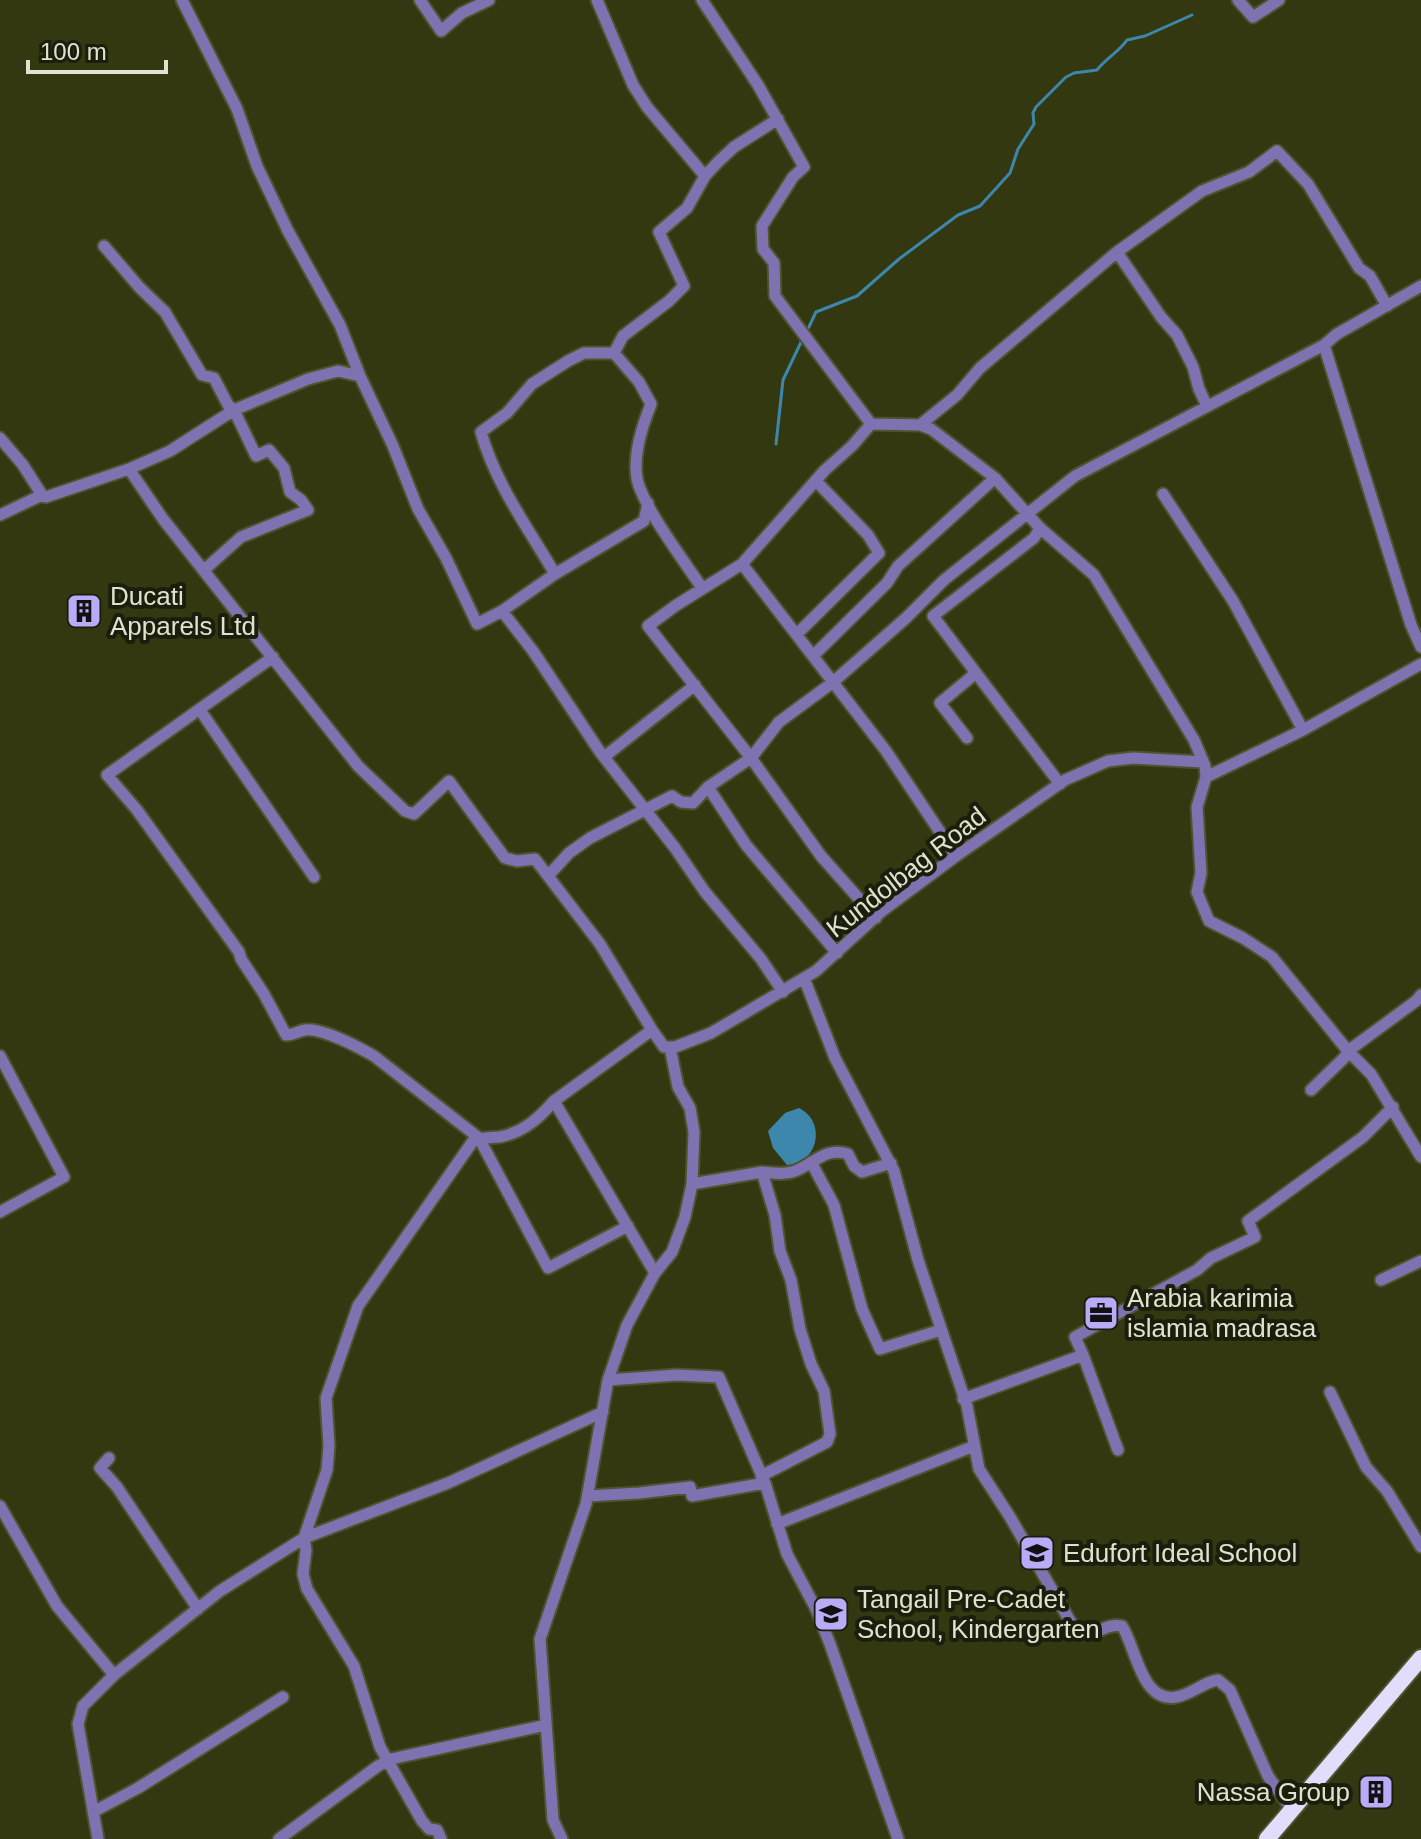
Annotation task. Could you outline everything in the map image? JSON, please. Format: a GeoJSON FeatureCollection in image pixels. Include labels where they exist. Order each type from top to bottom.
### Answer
{"type":"FeatureCollection","features":[{"type":"Feature","properties":{"kind":"highway"},"geometry":{"type":"LineString","coordinates":[[1267,1839],[1421,1658]]}},
{"type":"Feature","properties":{"kind":"street"},"geometry":{"type":"LineString","coordinates":[[182,0],[237,109],[257,166],[302,260],[335,315],[418,509],[446,558],[477,624],[644,521],[648,503]]}},
{"type":"Feature","properties":{"kind":"street"},"geometry":{"type":"LineString","coordinates":[[420,0],[441,31],[462,13],[489,0]]}},
{"type":"Feature","properties":{"kind":"street"},"geometry":{"type":"LineString","coordinates":[[597,0],[633,85],[647,107],[705,176]]}},
{"type":"Feature","properties":{"kind":"street"},"geometry":{"type":"LineString","coordinates":[[702,0],[778,119],[804,167],[793,177],[762,226],[763,249],[774,263],[775,296],[871,424]]}},
{"type":"Feature","properties":{"kind":"street"},"geometry":{"type":"LineString","coordinates":[[1238,0],[1253,17],[1279,0]]}},
{"type":"Feature","properties":{"kind":"street"},"geometry":{"type":"LineString","coordinates":[[614,353],[623,336],[684,286],[659,232],[687,208],[705,176],[734,147],[778,119]]}},
{"type":"Feature","properties":{"kind":"street"},"geometry":{"type":"LineString","coordinates":[[920,425],[957,395],[980,368],[1117,252],[1202,191],[1249,172],[1277,151],[1308,184],[1359,268],[1370,276],[1387,306]]}},
{"type":"Feature","properties":{"kind":"street"},"geometry":{"type":"LineString","coordinates":[[104,246],[165,312],[202,375],[214,378],[228,405],[234,410],[256,456],[269,450],[284,468],[290,492],[308,510],[241,537],[204,570]]}},
{"type":"Feature","properties":{"kind":"street"},"geometry":{"type":"LineString","coordinates":[[1117,252],[1161,317],[1177,335],[1207,406]]}},
{"type":"Feature","properties":{"kind":"street"},"geometry":{"type":"LineString","coordinates":[[548,876],[569,853],[590,838],[672,796],[681,802],[693,803],[708,787],[751,758],[779,722],[832,683],[944,580],[1027,511],[1075,476],[1324,345],[1337,334],[1421,286]]}},
{"type":"Feature","properties":{"kind":"street"},"geometry":{"type":"LineString","coordinates":[[1324,345],[1411,625],[1421,647]]}},
{"type":"Feature","properties":{"kind":"street"},"geometry":{"type":"LineString","coordinates":[[555,574],[502,484],[487,454],[481,432],[507,413],[532,384],[568,361],[584,353],[614,353],[639,382],[651,404],[641,430],[637,479],[648,503],[702,588]]}},
{"type":"Feature","properties":{"kind":"street"},"geometry":{"type":"LineString","coordinates":[[0,515],[42,495],[46,497],[129,469],[170,451],[234,410],[320,375],[338,371],[360,376]]}},
{"type":"Feature","properties":{"kind":"street"},"geometry":{"type":"LineString","coordinates":[[876,918],[821,856],[751,758],[648,626],[742,564],[871,424],[920,425],[931,429],[995,478],[1040,528],[1094,575],[1194,740],[1203,762],[1206,777],[1197,807],[1201,873],[1197,892],[1209,921],[1272,957],[1348,1051],[1371,1074],[1421,1157]]}},
{"type":"Feature","properties":{"kind":"street"},"geometry":{"type":"LineString","coordinates":[[0,438],[23,465],[42,495]]}},
{"type":"Feature","properties":{"kind":"street"},"geometry":{"type":"LineString","coordinates":[[129,469],[163,519],[358,766],[405,811],[414,814],[449,781],[505,858],[517,861],[535,859],[600,944],[664,1047],[670,1047],[678,1087],[690,1108],[694,1132],[692,1184],[685,1217],[672,1252],[655,1273],[627,1325],[608,1380],[588,1496],[540,1639],[553,1820],[562,1839]]}},
{"type":"Feature","properties":{"kind":"street"},"geometry":{"type":"LineString","coordinates":[[813,656],[887,583],[898,566],[995,478]]}},
{"type":"Feature","properties":{"kind":"street"},"geometry":{"type":"LineString","coordinates":[[797,634],[879,553],[868,535],[816,481]]}},
{"type":"Feature","properties":{"kind":"street"},"geometry":{"type":"LineString","coordinates":[[1163,494],[1233,601],[1303,730]]}},
{"type":"Feature","properties":{"kind":"street"},"geometry":{"type":"LineString","coordinates":[[1040,528],[1024,546],[933,616],[1060,784]]}},
{"type":"Feature","properties":{"kind":"street"},"geometry":{"type":"LineString","coordinates":[[742,564],[886,751],[956,856]]}},
{"type":"Feature","properties":{"kind":"street"},"geometry":{"type":"LineString","coordinates":[[502,611],[533,651],[604,757],[705,892],[761,959],[783,992]]}},
{"type":"Feature","properties":{"kind":"street"},"geometry":{"type":"LineString","coordinates":[[273,657],[107,775],[137,810],[239,952],[286,1035],[305,1029],[356,1045],[479,1138],[548,1268],[628,1226]]}},
{"type":"Feature","properties":{"kind":"street"},"geometry":{"type":"LineString","coordinates":[[1206,777],[1303,730],[1421,664]]}},
{"type":"Feature","properties":{"kind":"street"},"geometry":{"type":"LineString","coordinates":[[967,738],[940,703],[976,673]]}},
{"type":"Feature","properties":{"kind":"street"},"geometry":{"type":"LineString","coordinates":[[604,757],[695,685]]}},
{"type":"Feature","properties":{"kind":"street"},"geometry":{"type":"LineString","coordinates":[[200,710],[314,877]]}},
{"type":"Feature","properties":{"kind":"street","name":"Kundolbag Road"},"geometry":{"type":"LineString","coordinates":[[670,1047],[711,1033],[804,978],[956,856],[1060,784],[1108,761],[1133,758],[1203,762]]}},
{"type":"Feature","properties":{"kind":"street"},"geometry":{"type":"LineString","coordinates":[[708,787],[746,845],[837,953]]}},
{"type":"Feature","properties":{"kind":"street"},"geometry":{"type":"LineString","coordinates":[[804,978],[835,1058],[891,1163],[905,1205],[913,1245],[963,1399],[983,1478],[1010,1517],[1077,1633],[1092,1635],[1108,1627],[1122,1626],[1147,1681],[1155,1693],[1165,1697],[1178,1697],[1209,1681],[1218,1680],[1230,1690],[1268,1776],[1292,1810]]}},
{"type":"Feature","properties":{"kind":"street"},"geometry":{"type":"LineString","coordinates":[[1311,1090],[1348,1051],[1419,1000],[1417,986],[1421,985]]}},
{"type":"Feature","properties":{"kind":"street"},"geometry":{"type":"LineString","coordinates":[[441,1839],[437,1830],[429,1829],[422,1821],[380,1747],[354,1666],[307,1589],[303,1574],[304,1538],[327,1470],[326,1398],[358,1306],[473,1141],[524,1128],[554,1101],[652,1030]]}},
{"type":"Feature","properties":{"kind":"street"},"geometry":{"type":"LineString","coordinates":[[0,1056],[64,1177],[0,1212]]}},
{"type":"Feature","properties":{"kind":"street"},"geometry":{"type":"LineString","coordinates":[[554,1101],[655,1273]]}},
{"type":"Feature","properties":{"kind":"street"},"geometry":{"type":"LineString","coordinates":[[1118,1450],[1075,1337],[1197,1270],[1211,1258],[1255,1237],[1248,1221],[1363,1137],[1393,1107]]}},
{"type":"Feature","properties":{"kind":"street"},"geometry":{"type":"LineString","coordinates":[[692,1184],[762,1172],[792,1173],[827,1153],[848,1154],[854,1166],[862,1172],[891,1163]]}},
{"type":"Feature","properties":{"kind":"street"},"geometry":{"type":"LineString","coordinates":[[811,1162],[834,1205],[862,1309],[880,1349],[941,1330]]}},
{"type":"Feature","properties":{"kind":"street"},"geometry":{"type":"LineString","coordinates":[[588,1496],[690,1487],[692,1496],[763,1480],[827,1442],[830,1434],[824,1391],[800,1329],[791,1280],[780,1251],[775,1215],[762,1172]]}},
{"type":"Feature","properties":{"kind":"street"},"geometry":{"type":"LineString","coordinates":[[1381,1280],[1421,1261]]}},
{"type":"Feature","properties":{"kind":"street"},"geometry":{"type":"LineString","coordinates":[[963,1399],[1083,1355]]}},
{"type":"Feature","properties":{"kind":"street"},"geometry":{"type":"LineString","coordinates":[[608,1380],[677,1375],[719,1377],[763,1480],[787,1554],[816,1609],[830,1644],[898,1839]]}},
{"type":"Feature","properties":{"kind":"street"},"geometry":{"type":"LineString","coordinates":[[1330,1392],[1366,1467],[1387,1491],[1421,1547]]}},
{"type":"Feature","properties":{"kind":"street"},"geometry":{"type":"LineString","coordinates":[[98,1839],[78,1724],[83,1706],[114,1675],[220,1591],[304,1538],[448,1483],[603,1412]]}},
{"type":"Feature","properties":{"kind":"street"},"geometry":{"type":"LineString","coordinates":[[777,1524],[974,1446]]}},
{"type":"Feature","properties":{"kind":"street"},"geometry":{"type":"LineString","coordinates":[[109,1458],[100,1468],[117,1487],[198,1609]]}},
{"type":"Feature","properties":{"kind":"street"},"geometry":{"type":"LineString","coordinates":[[0,1506],[57,1606],[114,1675]]}},
{"type":"Feature","properties":{"kind":"street"},"geometry":{"type":"LineString","coordinates":[[93,1812],[138,1788],[283,1697]]}},
{"type":"Feature","properties":{"kind":"street"},"geometry":{"type":"LineString","coordinates":[[279,1839],[388,1760],[546,1725]]}},
{"type":"Feature","properties":{"kind":"water"},"geometry":{"type":"Polygon","coordinates":[[[799,1108],[808,1114],[813,1123],[815,1141],[806,1158],[787,1165],[773,1148],[768,1131],[785,1113],[799,1108]]]}},
{"type":"Feature","properties":{"kind":"waterway"},"geometry":{"type":"LineString","coordinates":[[807,331],[816,312],[857,296],[899,259],[958,215],[980,206],[1010,173],[1018,149],[1034,124],[1036,107],[1066,77],[1097,70],[1127,40],[1145,36],[1192,15]]}},
{"type":"Feature","properties":{"kind":"waterway"},"geometry":{"type":"LineString","coordinates":[[776,444],[783,380],[803,338]]}},
{"type":"Feature","properties":{"kind":"place","name":"Ducati Apparels Ltd"},"geometry":{"type":"Point","coordinates":[84,611]}},
{"type":"Feature","properties":{"kind":"place","name":"Arabia karimia islamia madrasa"},"geometry":{"type":"Point","coordinates":[1101,1313]}},
{"type":"Feature","properties":{"kind":"place","name":"Edufort Ideal School"},"geometry":{"type":"Point","coordinates":[1037,1553]}},
{"type":"Feature","properties":{"kind":"place","name":"Tangail Pre-Cadet School, Kindergarten"},"geometry":{"type":"Point","coordinates":[831,1614]}},
{"type":"Feature","properties":{"kind":"place","name":"Nassa Group"},"geometry":{"type":"Point","coordinates":[1376,1792]}}]}
